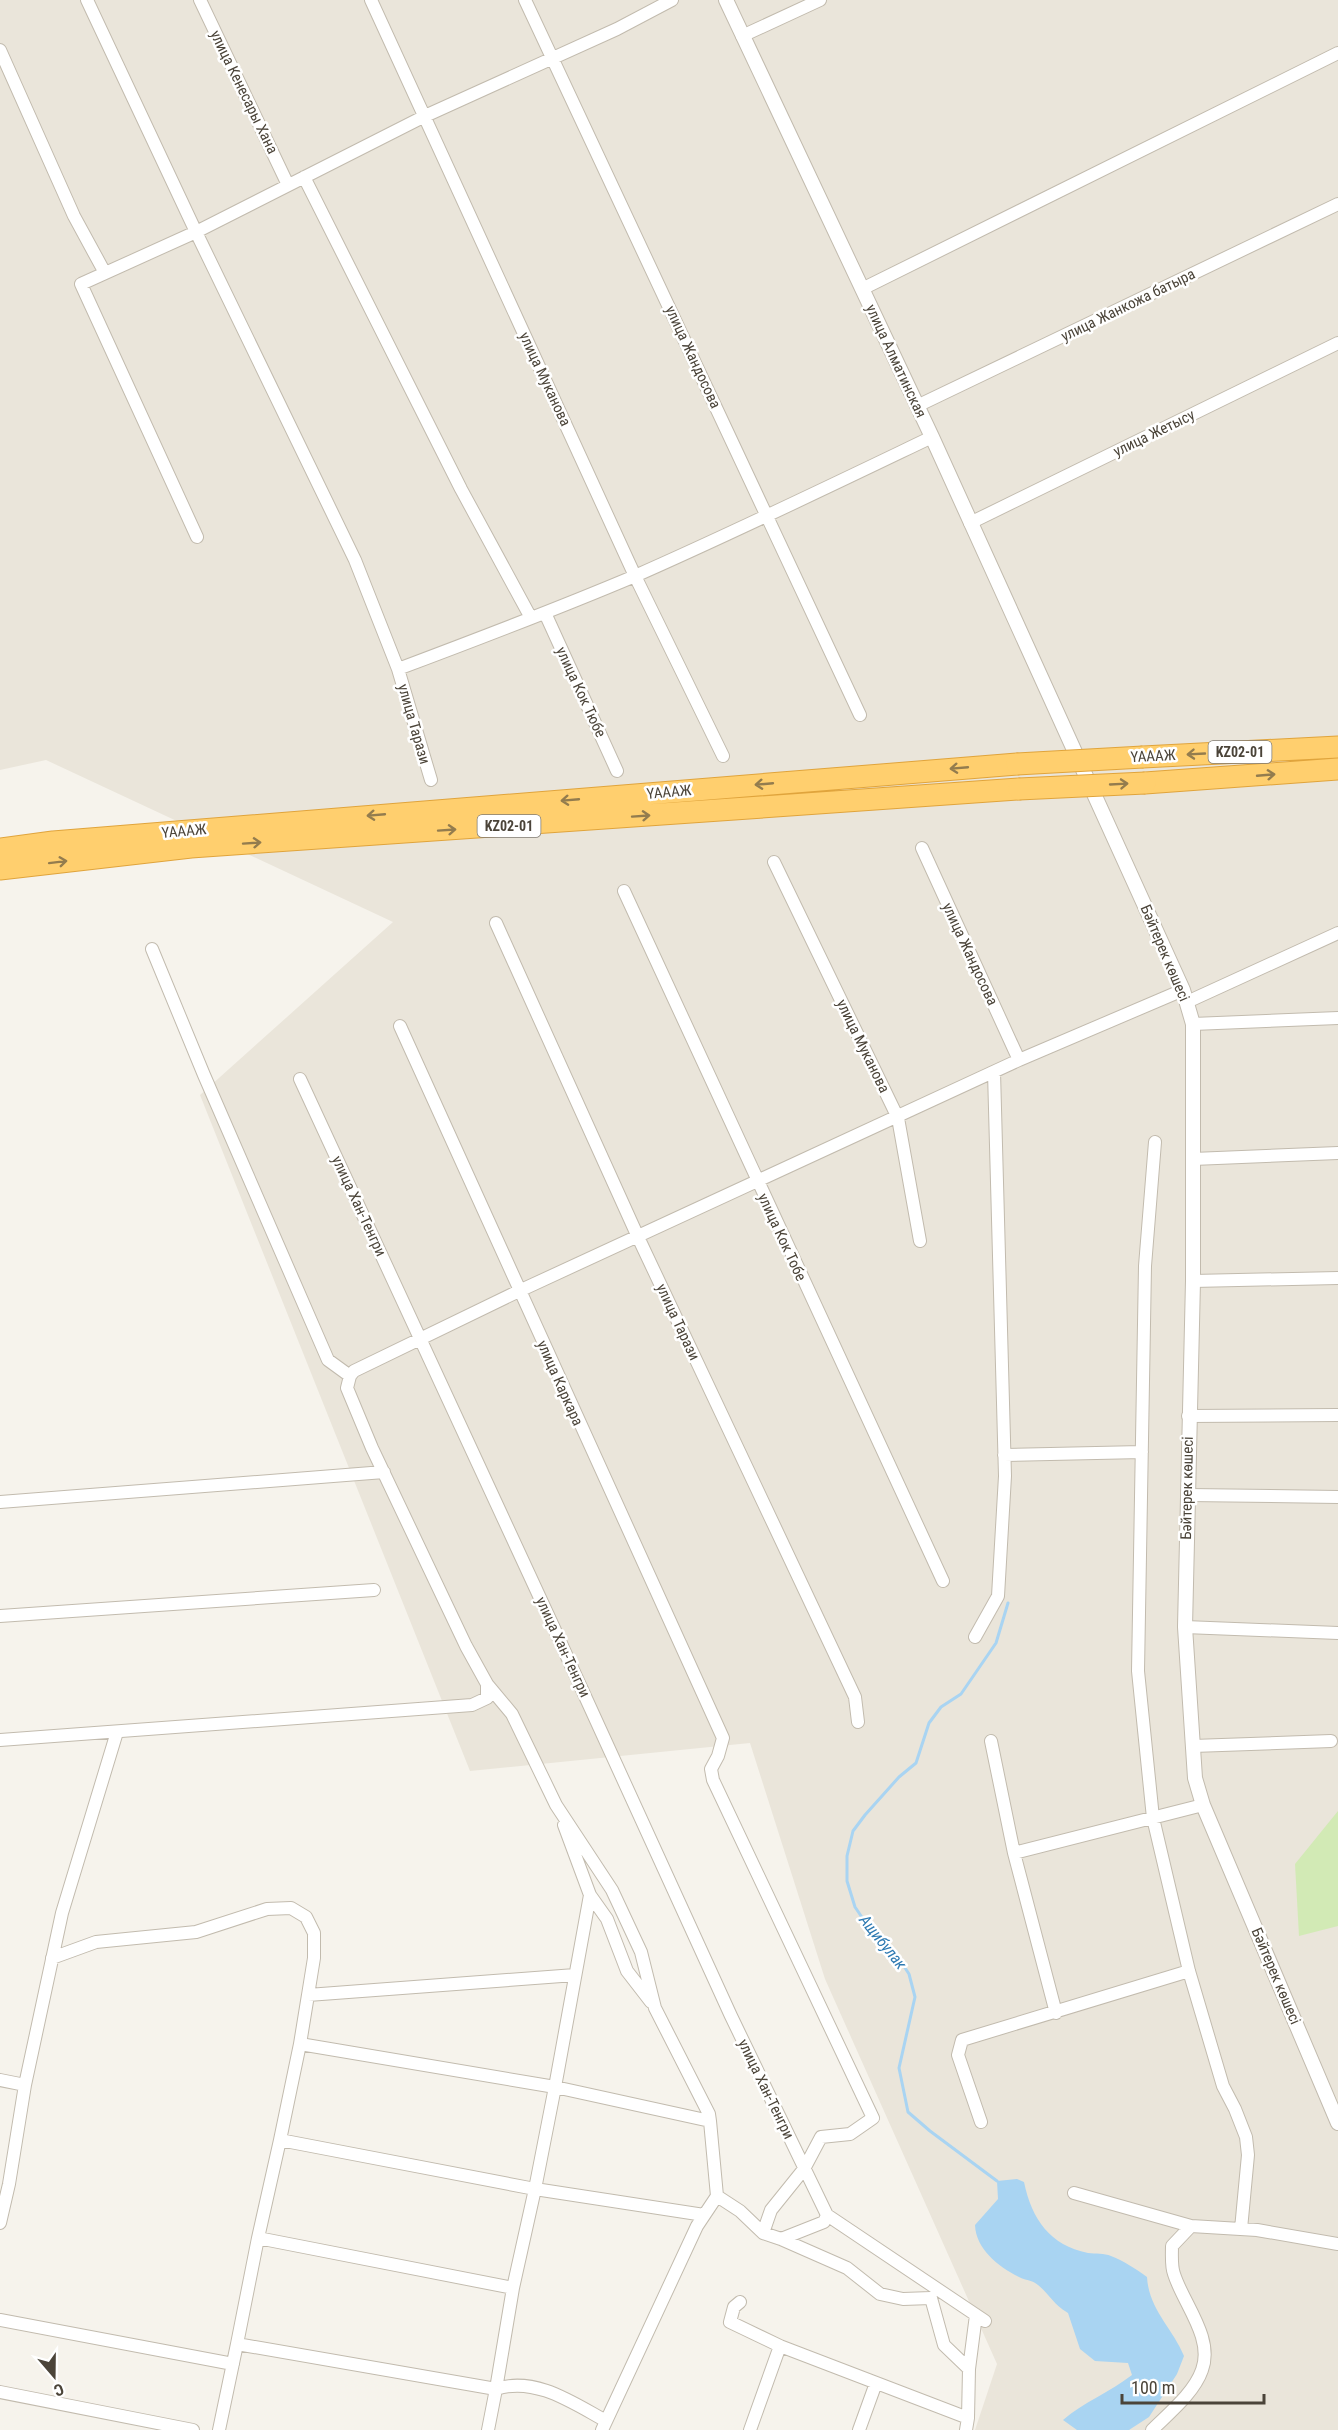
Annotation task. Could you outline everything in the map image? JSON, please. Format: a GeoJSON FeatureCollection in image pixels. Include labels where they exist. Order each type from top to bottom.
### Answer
{"type":"FeatureCollection","features":[{"type":"Feature","properties":{"kind":"highway","name":"ҮАААЖ"},"geometry":{"type":"LineString","coordinates":[[0,849],[65,841],[1017,764],[1338,747]]}},
{"type":"Feature","properties":{"kind":"highway","name":"ҮАААЖ"},"geometry":{"type":"LineString","coordinates":[[0,869],[191,847],[1338,769]]}},
{"type":"Feature","properties":{"kind":"street","name":"улица Тарази"},"geometry":{"type":"LineString","coordinates":[[87,0],[196,232],[356,560],[398,669],[431,780]]}},
{"type":"Feature","properties":{"kind":"street","name":"улица Кенесары Хана"},"geometry":{"type":"LineString","coordinates":[[200,0],[288,185]]}},
{"type":"Feature","properties":{"kind":"street","name":"улица Муканова"},"geometry":{"type":"LineString","coordinates":[[371,0],[635,576],[723,756]]}},
{"type":"Feature","properties":{"kind":"street","name":"улица Жандосова"},"geometry":{"type":"LineString","coordinates":[[525,0],[860,715]]}},
{"type":"Feature","properties":{"kind":"street"},"geometry":{"type":"LineString","coordinates":[[197,537],[81,284],[196,232],[425,116],[553,59],[672,0]]}},
{"type":"Feature","properties":{"kind":"street","name":"улица Алматинская"},"geometry":{"type":"LineString","coordinates":[[726,0],[932,437],[1063,723]]}},
{"type":"Feature","properties":{"kind":"street"},"geometry":{"type":"LineString","coordinates":[[742,36],[820,0]]}},
{"type":"Feature","properties":{"kind":"street"},"geometry":{"type":"LineString","coordinates":[[0,50],[74,216],[105,273]]}},
{"type":"Feature","properties":{"kind":"street"},"geometry":{"type":"LineString","coordinates":[[862,289],[1338,53]]}},
{"type":"Feature","properties":{"kind":"street"},"geometry":{"type":"LineString","coordinates":[[304,177],[461,489],[531,618]]}},
{"type":"Feature","properties":{"kind":"street","name":"улица Жанкожа батыра"},"geometry":{"type":"LineString","coordinates":[[917,406],[1338,204]]}},
{"type":"Feature","properties":{"kind":"street","name":"улица Жетысу"},"geometry":{"type":"LineString","coordinates":[[970,523],[1338,344]]}},
{"type":"Feature","properties":{"kind":"street"},"geometry":{"type":"LineString","coordinates":[[398,669],[635,576],[768,516],[932,437]]}},
{"type":"Feature","properties":{"kind":"street","name":"улица Кок Тюбе"},"geometry":{"type":"LineString","coordinates":[[545,613],[617,771]]}},
{"type":"Feature","properties":{"kind":"street","name":"Бәйтерек көшесі"},"geometry":{"type":"LineString","coordinates":[[1063,723],[1185,996],[1193,1024],[1193,1281],[1188,1416],[1185,1627],[1196,1778],[1203,1805],[1338,2123]]}},
{"type":"Feature","properties":{"kind":"street","name":"улица Жандосова"},"geometry":{"type":"LineString","coordinates":[[921,848],[1019,1060]]}},
{"type":"Feature","properties":{"kind":"street","name":"улица Муканова"},"geometry":{"type":"LineString","coordinates":[[774,862],[898,1118],[920,1241]]}},
{"type":"Feature","properties":{"kind":"street","name":"улица Кок Тобе"},"geometry":{"type":"LineString","coordinates":[[624,891],[943,1581]]}},
{"type":"Feature","properties":{"kind":"street","name":"улица Тарази"},"geometry":{"type":"LineString","coordinates":[[495,923],[638,1237],[855,1697],[858,1722]]}},
{"type":"Feature","properties":{"kind":"street"},"geometry":{"type":"LineString","coordinates":[[237,2344],[496,2389],[507,2385],[525,2385],[547,2390],[604,2426],[697,2226],[717,2196],[709,2114],[655,2008],[627,1971],[607,1919],[590,1895],[556,1804],[512,1714],[487,1684],[466,1646],[347,1389],[350,1376],[354,1371],[519,1291],[898,1118],[1019,1060],[1185,996],[1338,933]]}},
{"type":"Feature","properties":{"kind":"street"},"geometry":{"type":"LineString","coordinates":[[152,949],[328,1360],[350,1376]]}},
{"type":"Feature","properties":{"kind":"street"},"geometry":{"type":"LineString","coordinates":[[1193,1024],[1338,1018]]}},
{"type":"Feature","properties":{"kind":"street","name":"улица Каркара"},"geometry":{"type":"LineString","coordinates":[[400,1026],[723,1738],[711,1770],[713,1780],[873,2118],[850,2134],[820,2137],[804,2169]]}},
{"type":"Feature","properties":{"kind":"street"},"geometry":{"type":"LineString","coordinates":[[975,1637],[998,1596],[1004,1455],[994,1072]]}},
{"type":"Feature","properties":{"kind":"street","name":"улица Хан-Тенгри"},"geometry":{"type":"LineString","coordinates":[[300,1079],[730,2016],[827,2215]]}},
{"type":"Feature","properties":{"kind":"street"},"geometry":{"type":"LineString","coordinates":[[1155,1142],[1145,1266],[1138,1671],[1153,1818],[1189,1971],[1223,2086],[1246,2137],[1248,2155],[1240,2229]]}},
{"type":"Feature","properties":{"kind":"street"},"geometry":{"type":"LineString","coordinates":[[1193,1159],[1338,1153]]}},
{"type":"Feature","properties":{"kind":"street"},"geometry":{"type":"LineString","coordinates":[[1193,1281],[1338,1278]]}},
{"type":"Feature","properties":{"kind":"street"},"geometry":{"type":"LineString","coordinates":[[1188,1416],[1338,1416]]}},
{"type":"Feature","properties":{"kind":"street"},"geometry":{"type":"LineString","coordinates":[[1004,1455],[1142,1452]]}},
{"type":"Feature","properties":{"kind":"street"},"geometry":{"type":"LineString","coordinates":[[0,1502],[384,1472]]}},
{"type":"Feature","properties":{"kind":"street"},"geometry":{"type":"LineString","coordinates":[[1188,1495],[1338,1497]]}},
{"type":"Feature","properties":{"kind":"street"},"geometry":{"type":"LineString","coordinates":[[0,1616],[374,1590]]}},
{"type":"Feature","properties":{"kind":"street"},"geometry":{"type":"LineString","coordinates":[[1185,1627],[1338,1634]]}},
{"type":"Feature","properties":{"kind":"street"},"geometry":{"type":"LineString","coordinates":[[0,1740],[472,1705],[487,1698],[487,1684]]}},
{"type":"Feature","properties":{"kind":"street"},"geometry":{"type":"LineString","coordinates":[[0,2223],[5,2183],[62,1913],[117,1732]]}},
{"type":"Feature","properties":{"kind":"street"},"geometry":{"type":"LineString","coordinates":[[991,1741],[1014,1853],[1056,2013]]}},
{"type":"Feature","properties":{"kind":"street"},"geometry":{"type":"LineString","coordinates":[[1193,1746],[1331,1741]]}},
{"type":"Feature","properties":{"kind":"street"},"geometry":{"type":"LineString","coordinates":[[556,1804],[612,1890],[640,1952],[655,2008]]}},
{"type":"Feature","properties":{"kind":"street"},"geometry":{"type":"LineString","coordinates":[[1014,1853],[1203,1805]]}},
{"type":"Feature","properties":{"kind":"street"},"geometry":{"type":"LineString","coordinates":[[488,2430],[513,2288],[555,2087],[590,1895]]}},
{"type":"Feature","properties":{"kind":"street"},"geometry":{"type":"LineString","coordinates":[[52,1958],[96,1942],[196,1932],[267,1910],[291,1908],[306,1917],[314,1933],[314,1958],[300,2044],[219,2430]]}},
{"type":"Feature","properties":{"kind":"street"},"geometry":{"type":"LineString","coordinates":[[981,2122],[958,2055],[962,2040],[1189,1971]]}},
{"type":"Feature","properties":{"kind":"street"},"geometry":{"type":"LineString","coordinates":[[308,1995],[575,1975]]}},
{"type":"Feature","properties":{"kind":"street"},"geometry":{"type":"LineString","coordinates":[[300,2044],[555,2087],[710,2121]]}},
{"type":"Feature","properties":{"kind":"street"},"geometry":{"type":"LineString","coordinates":[[0,2080],[26,2085]]}},
{"type":"Feature","properties":{"kind":"street"},"geometry":{"type":"LineString","coordinates":[[280,2140],[535,2189],[704,2215]]}},
{"type":"Feature","properties":{"kind":"street"},"geometry":{"type":"LineString","coordinates":[[763,2233],[771,2210],[804,2169]]}},
{"type":"Feature","properties":{"kind":"street"},"geometry":{"type":"LineString","coordinates":[[1074,2193],[1191,2226],[1240,2229],[1338,2244]]}},
{"type":"Feature","properties":{"kind":"street"},"geometry":{"type":"LineString","coordinates":[[717,2196],[740,2211],[763,2233],[847,2268],[880,2294],[903,2299],[931,2298],[944,2345],[969,2369]]}},
{"type":"Feature","properties":{"kind":"street"},"geometry":{"type":"LineString","coordinates":[[740,2302],[734,2307],[730,2322],[780,2346],[876,2383],[967,2424],[969,2369],[981,2318],[827,2215],[824,2222],[781,2239]]}},
{"type":"Feature","properties":{"kind":"street"},"geometry":{"type":"LineString","coordinates":[[1152,2430],[1184,2397],[1202,2371],[1205,2356],[1202,2339],[1173,2272],[1172,2246],[1191,2226]]}},
{"type":"Feature","properties":{"kind":"street"},"geometry":{"type":"LineString","coordinates":[[258,2238],[513,2288]]}},
{"type":"Feature","properties":{"kind":"street"},"geometry":{"type":"LineString","coordinates":[[0,2320],[232,2364]]}},
{"type":"Feature","properties":{"kind":"street"},"geometry":{"type":"LineString","coordinates":[[750,2430],[780,2346]]}},
{"type":"Feature","properties":{"kind":"street"},"geometry":{"type":"LineString","coordinates":[[859,2430],[876,2383]]}},
{"type":"Feature","properties":{"kind":"street"},"geometry":{"type":"LineString","coordinates":[[0,2392],[193,2430]]}},
{"type":"Feature","properties":{"kind":"shaded area"},"geometry":{"type":"Polygon","coordinates":[[[0,0],[1338,0],[1338,2430],[975,2430],[997,2364],[825,1979],[750,1743],[470,1771],[200,1095],[393,922],[46,760],[0,770],[0,0]]]}},
{"type":"Feature","properties":{"kind":"green space"},"geometry":{"type":"Polygon","coordinates":[[[1338,1811],[1338,1926],[1299,1936],[1295,1864],[1338,1811]]]}},
{"type":"Feature","properties":{"kind":"water"},"geometry":{"type":"Polygon","coordinates":[[[1017,2179],[1024,2182],[1032,2208],[1053,2237],[1075,2249],[1116,2258],[1147,2277],[1156,2309],[1184,2356],[1177,2374],[1149,2417],[1129,2430],[1077,2430],[1063,2420],[1132,2375],[1128,2363],[1095,2361],[1080,2349],[1068,2313],[1036,2284],[1013,2274],[990,2257],[976,2234],[975,2225],[998,2199],[997,2181],[1017,2179]]]}},
{"type":"Feature","properties":{"kind":"waterway","name":"Ащибулак"},"geometry":{"type":"LineString","coordinates":[[997,2181],[908,2112],[899,2068],[915,1997],[909,1974],[896,1954],[874,1935],[855,1907],[847,1881],[847,1856],[853,1831],[899,1777],[916,1763],[929,1723],[941,1707],[961,1694],[996,1643],[1008,1603]]}}]}
